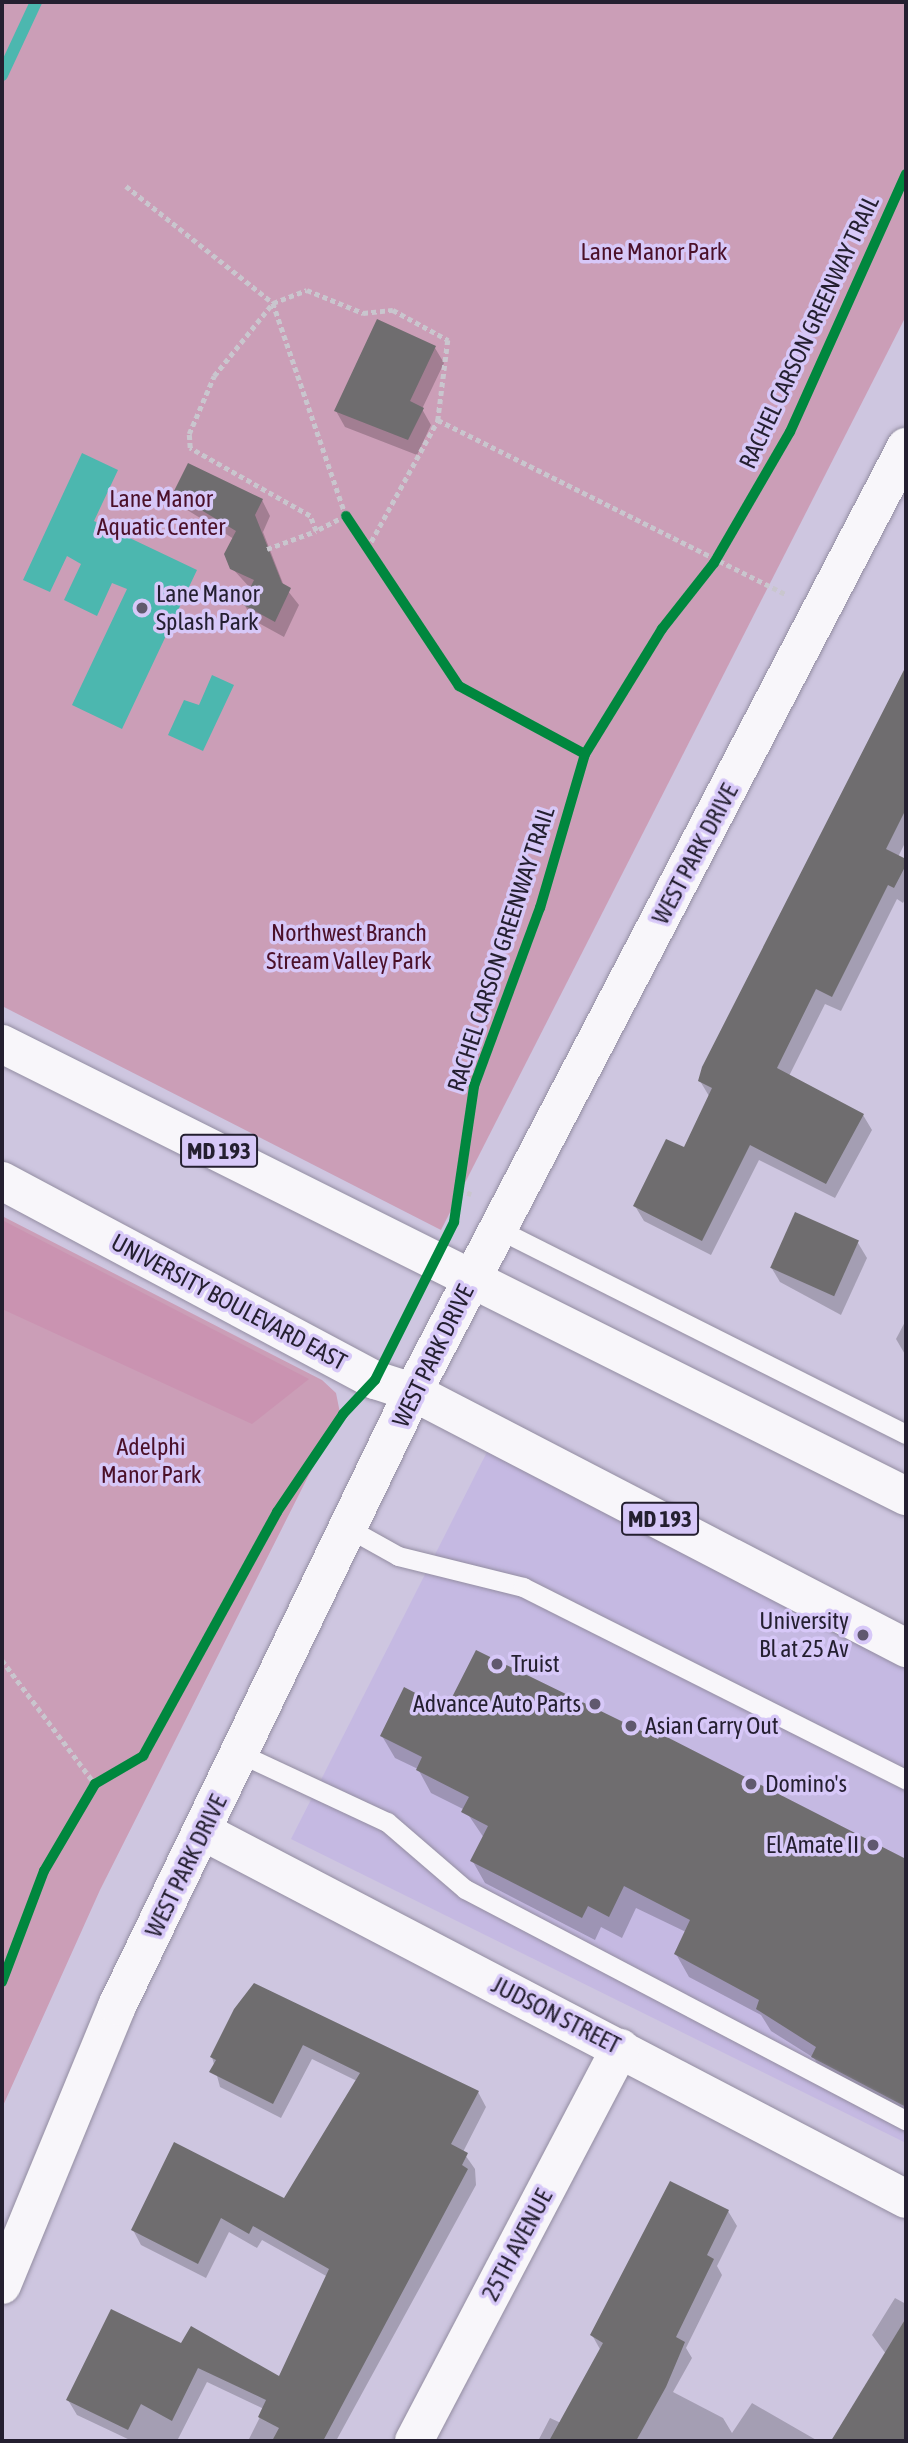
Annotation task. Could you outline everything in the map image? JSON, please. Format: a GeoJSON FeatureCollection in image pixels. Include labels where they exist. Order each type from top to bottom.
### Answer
{"type":"FeatureCollection","features":[{"type":"Feature","properties":{"kind":"street","name":"WEST PARK DRIVE"},"geometry":{"type":"LineString","coordinates":[[2,2285],[117,2006],[204,1832],[413,1392],[496,1228],[906,447]]}},
{"type":"Feature","properties":{"kind":"street","name":"MD 193"},"geometry":{"type":"LineString","coordinates":[[2,1044],[473,1276],[906,1496]]}},
{"type":"Feature","properties":{"kind":"street","name":"UNIVERSITY BOULEVARD EAST"},"geometry":{"type":"LineString","coordinates":[[2,1181],[374,1380],[413,1392],[906,1648]]}},
{"type":"Feature","properties":{"kind":"street","name":"JUDSON STREET"},"geometry":{"type":"LineString","coordinates":[[204,1832],[906,2199]]}},
{"type":"Feature","properties":{"kind":"street","name":"25TH AVENUE"},"geometry":{"type":"LineString","coordinates":[[414,2441],[620,2048]]}},
{"type":"Feature","properties":{"kind":"lane"},"geometry":{"type":"LineString","coordinates":[[496,1228],[906,1434]]}},
{"type":"Feature","properties":{"kind":"lane"},"geometry":{"type":"LineString","coordinates":[[348,1528],[398,1556],[523,1587],[906,1780]]}},
{"type":"Feature","properties":{"kind":"lane"},"geometry":{"type":"LineString","coordinates":[[241,1754],[387,1822],[465,1889],[906,2121]]}},
{"type":"Feature","properties":{"kind":"path"},"geometry":{"type":"LineString","coordinates":[[126,186],[272,303],[346,516],[353,527]]}},
{"type":"Feature","properties":{"kind":"path"},"geometry":{"type":"LineString","coordinates":[[316,531],[310,516],[190,448],[189,433],[214,376],[272,303],[307,290],[363,313],[393,310],[448,340],[438,420],[367,549]]}},
{"type":"Feature","properties":{"kind":"path"},"geometry":{"type":"LineString","coordinates":[[438,420],[710,568],[822,609]]}},
{"type":"Feature","properties":{"kind":"path"},"geometry":{"type":"LineString","coordinates":[[267,549],[316,531],[346,516]]}},
{"type":"Feature","properties":{"kind":"path"},"geometry":{"type":"LineString","coordinates":[[360,538],[374,560]]}},
{"type":"Feature","properties":{"kind":"path"},"geometry":{"type":"LineString","coordinates":[[710,568],[721,551]]}},
{"type":"Feature","properties":{"kind":"path"},"geometry":{"type":"LineString","coordinates":[[459,1189],[475,1195]]}},
{"type":"Feature","properties":{"kind":"path"},"geometry":{"type":"LineString","coordinates":[[2,1660],[95,1784]]}},
{"type":"Feature","properties":{"kind":"path"},"geometry":{"type":"LineString","coordinates":[[88,1795],[95,1784],[106,1775]]}},
{"type":"Feature","properties":{"kind":"shaded area"},"geometry":{"type":"Polygon","coordinates":[[[82,453],[118,470],[94,521],[197,570],[122,729],[72,705],[127,589],[112,583],[97,616],[64,600],[81,564],[67,556],[50,592],[23,580],[82,453]]]}},
{"type":"Feature","properties":{"kind":"shaded area"},"geometry":{"type":"Polygon","coordinates":[[[212,675],[234,685],[203,751],[168,735],[184,700],[199,705],[212,675]]]}},
{"type":"Feature","properties":{"kind":"shaded area"},"geometry":{"type":"Polygon","coordinates":[[[2,1220],[309,1379],[252,1424],[2,1309],[2,1220]]]}},
{"type":"Feature","properties":{"kind":"shaded area"},"geometry":{"type":"Polygon","coordinates":[[[490,1446],[906,1657],[906,2143],[291,1839],[490,1446]]]}},
{"type":"Feature","properties":{"kind":"green space"},"geometry":{"type":"Polygon","coordinates":[[[2,2],[906,2],[906,316],[441,1230],[2,1006],[2,2]]]}},
{"type":"Feature","properties":{"kind":"green space","name":"Adelphi Manor Park"},"geometry":{"type":"Polygon","coordinates":[[[2,1216],[322,1380],[336,1393],[340,1413],[100,1890],[2,2108],[2,1216]]]}},
{"type":"Feature","properties":{"kind":"building"},"geometry":{"type":"Polygon","coordinates":[[[377,319],[436,346],[410,401],[424,408],[408,440],[334,411],[377,319]]]}},
{"type":"Feature","properties":{"kind":"building"},"geometry":{"type":"Polygon","coordinates":[[[188,463],[263,499],[255,515],[282,583],[291,588],[275,622],[242,604],[254,580],[230,569],[224,554],[236,531],[173,493],[188,463]]]}},
{"type":"Feature","properties":{"kind":"building"},"geometry":{"type":"Polygon","coordinates":[[[906,666],[906,809],[886,849],[906,859],[906,865],[894,888],[888,885],[832,997],[816,989],[777,1068],[864,1114],[826,1184],[750,1145],[702,1241],[633,1206],[666,1139],[684,1147],[712,1088],[698,1081],[702,1067],[906,666]]]}},
{"type":"Feature","properties":{"kind":"building"},"geometry":{"type":"Polygon","coordinates":[[[795,1212],[859,1240],[834,1296],[770,1268],[795,1212]]]}},
{"type":"Feature","properties":{"kind":"building"},"geometry":{"type":"Polygon","coordinates":[[[476,1650],[658,1739],[661,1734],[906,1859],[906,2107],[811,2057],[816,2047],[756,2009],[759,2000],[674,1954],[690,1920],[624,1886],[609,1917],[588,1906],[582,1918],[470,1861],[488,1826],[461,1812],[469,1797],[416,1770],[422,1757],[380,1736],[404,1687],[446,1709],[476,1650]]]}},
{"type":"Feature","properties":{"kind":"building"},"geometry":{"type":"Polygon","coordinates":[[[254,1983],[479,2091],[451,2144],[468,2153],[462,2165],[468,2169],[323,2441],[272,2441],[279,2428],[258,2417],[266,2400],[198,2368],[172,2421],[141,2404],[128,2430],[66,2400],[111,2309],[181,2343],[191,2326],[279,2376],[329,2269],[253,2226],[249,2234],[221,2218],[198,2264],[131,2230],[174,2142],[284,2198],[360,2073],[303,2045],[273,2104],[209,2072],[216,2060],[210,2057],[234,2009],[254,1983]]]}},
{"type":"Feature","properties":{"kind":"building"},"geometry":{"type":"Polygon","coordinates":[[[670,2181],[729,2210],[707,2255],[714,2259],[676,2337],[685,2342],[666,2387],[636,2441],[549,2441],[603,2343],[590,2335],[670,2181]]]}},
{"type":"Feature","properties":{"kind":"building"},"geometry":{"type":"Polygon","coordinates":[[[906,2318],[906,2441],[831,2441],[906,2318]]]}},
{"type":"Feature","properties":{"kind":"waterway"},"geometry":{"type":"LineString","coordinates":[[2,75],[36,2]]}},
{"type":"Feature","properties":{"kind":"cycle path","name":"RACHEL CARSON GREENWAY TRAIL"},"geometry":{"type":"LineString","coordinates":[[2,1982],[44,1871],[95,1784],[143,1756],[277,1512],[343,1414],[375,1380],[454,1222],[474,1086],[540,908],[585,754],[662,629],[714,563],[790,432],[906,174]]}},
{"type":"Feature","properties":{"kind":"cycle path"},"geometry":{"type":"LineString","coordinates":[[346,516],[459,686],[585,754]]}},
{"type":"Feature","properties":{"kind":"place","name":"Lane Manor Splash Park"},"geometry":{"type":"Point","coordinates":[142,608]}},
{"type":"Feature","properties":{"kind":"place","name":"University Bl at 25 Av"},"geometry":{"type":"Point","coordinates":[863,1635]}},
{"type":"Feature","properties":{"kind":"place","name":"Truist"},"geometry":{"type":"Point","coordinates":[497,1664]}},
{"type":"Feature","properties":{"kind":"place","name":"Advance Auto Parts"},"geometry":{"type":"Point","coordinates":[595,1704]}},
{"type":"Feature","properties":{"kind":"place","name":"Asian Carry Out"},"geometry":{"type":"Point","coordinates":[631,1726]}},
{"type":"Feature","properties":{"kind":"place","name":"Domino's"},"geometry":{"type":"Point","coordinates":[751,1784]}},
{"type":"Feature","properties":{"kind":"place","name":"El Amate II"},"geometry":{"type":"Point","coordinates":[873,1845]}},
{"type":"Feature","properties":{"kind":"park label","name":"Lane Manor Park"},"geometry":{"type":"Point","coordinates":[654,252]}},
{"type":"Feature","properties":{"kind":"park label","name":"Lane Manor Aquatic Center"},"geometry":{"type":"Point","coordinates":[161,513]}},
{"type":"Feature","properties":{"kind":"park label","name":"Northwest Branch Stream Valley Park"},"geometry":{"type":"Point","coordinates":[349,947]}}]}
